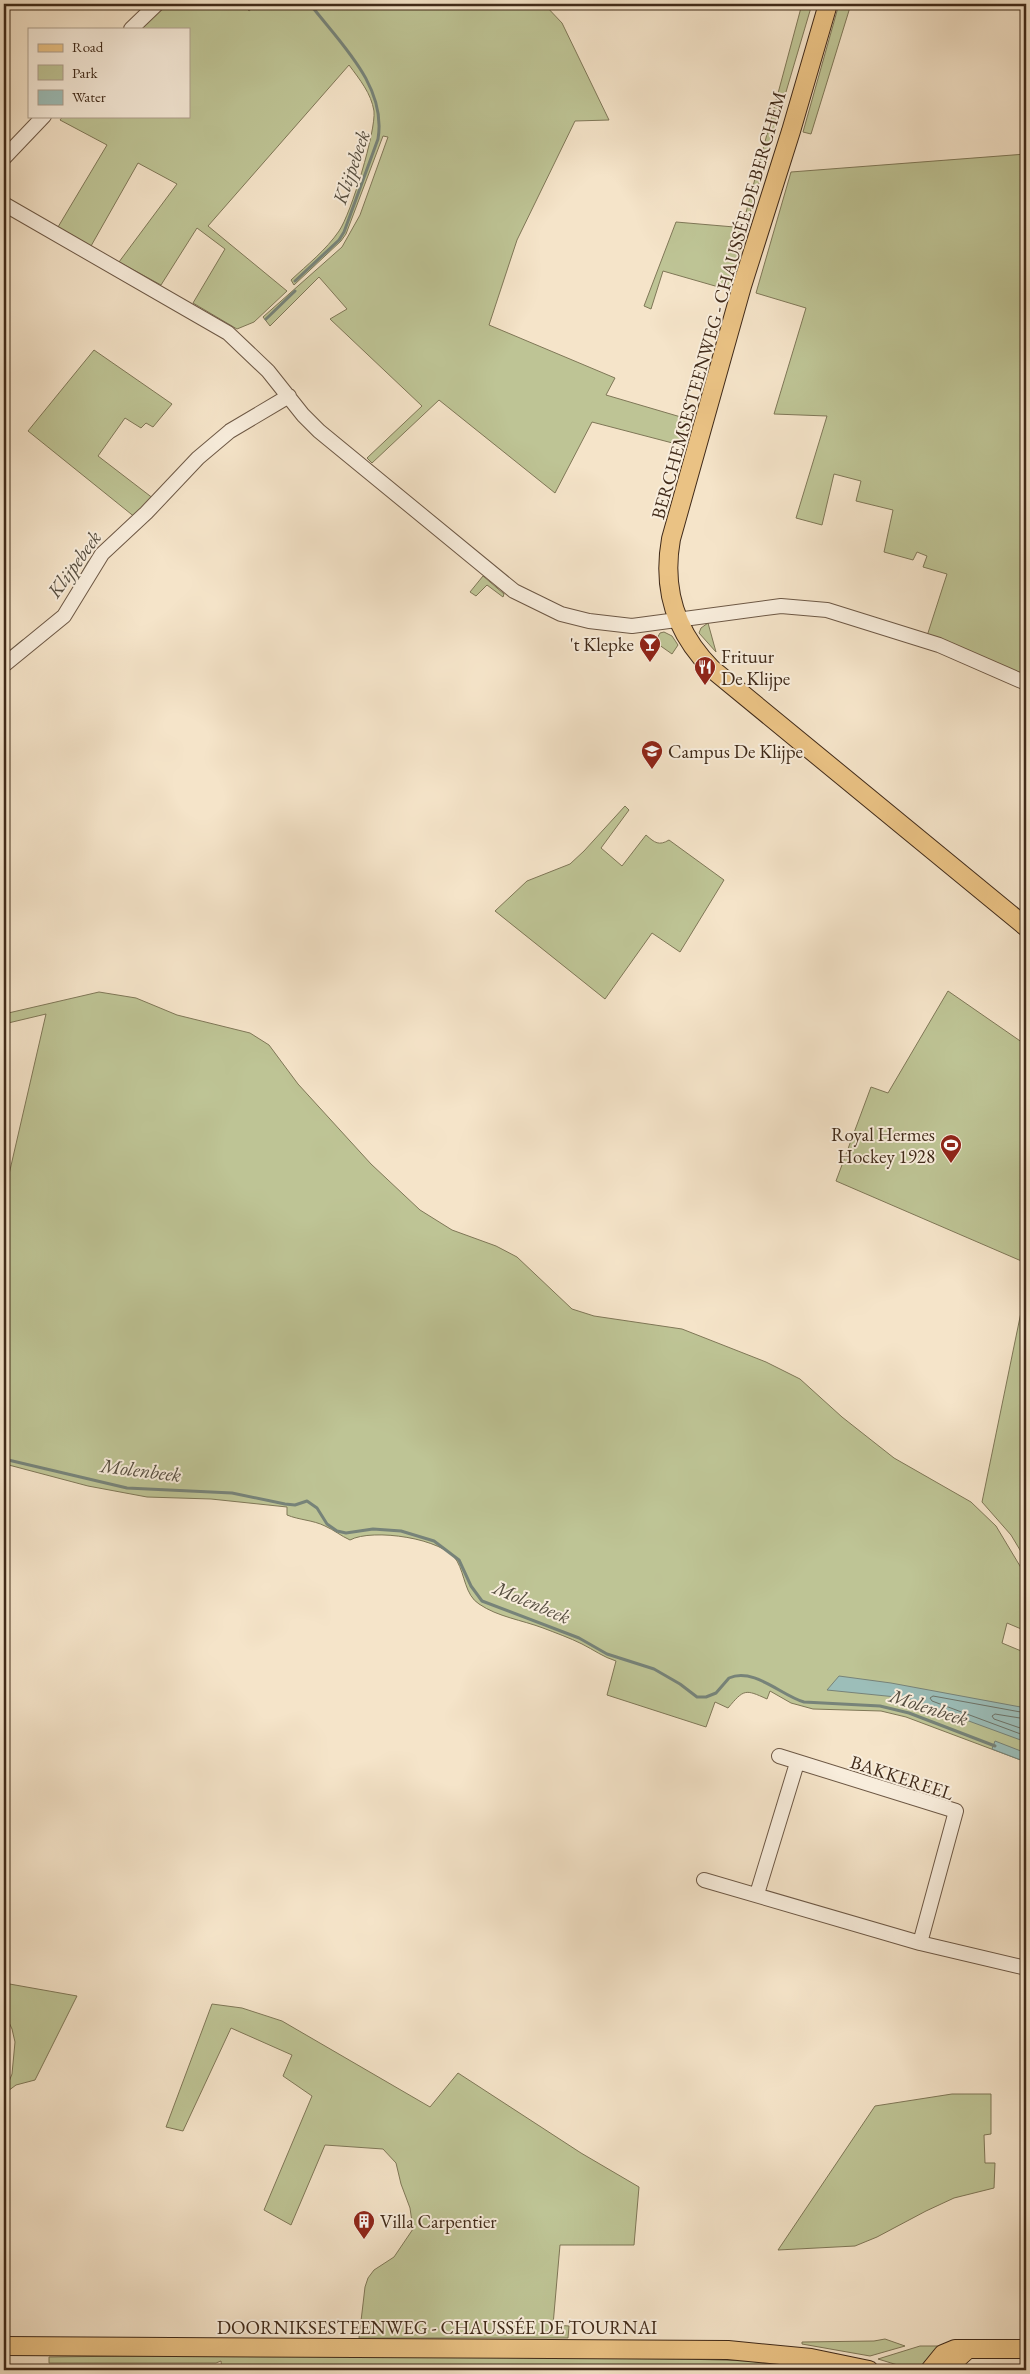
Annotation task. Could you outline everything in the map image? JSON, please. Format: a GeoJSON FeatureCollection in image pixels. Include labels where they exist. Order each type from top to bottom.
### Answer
{"type":"FeatureCollection","features":[{"type":"Feature","properties":{"kind":"main road","name":"BERCHEMSESTEENWEG - CHAUSSÉE DE BERCHEM"},"geometry":{"type":"LineString","coordinates":[[828,4],[791,131],[742,286],[671,539],[667,573],[677,619],[694,649],[712,669],[1026,927]]}},
{"type":"Feature","properties":{"kind":"main road","name":"DOORNIKSESTEENWEG - CHAUSSÉE DE TOURNAI"},"geometry":{"type":"LineString","coordinates":[[4,2346],[728,2350],[811,2358],[869,2370]]}},
{"type":"Feature","properties":{"kind":"main road"},"geometry":{"type":"LineString","coordinates":[[930,2370],[935,2362],[948,2351],[1026,2349]]}},
{"type":"Feature","properties":{"kind":"main road"},"geometry":{"type":"LineString","coordinates":[[948,2370],[954,2361],[967,2350]]}},
{"type":"Feature","properties":{"kind":"street"},"geometry":{"type":"LineString","coordinates":[[132,28],[157,4]]}},
{"type":"Feature","properties":{"kind":"street"},"geometry":{"type":"LineString","coordinates":[[4,158],[42,118]]}},
{"type":"Feature","properties":{"kind":"street"},"geometry":{"type":"LineString","coordinates":[[4,204],[217,326],[250,352],[319,431],[525,598],[561,614],[589,621],[640,626],[677,619],[781,606],[827,610],[930,642],[1026,683]]}},
{"type":"Feature","properties":{"kind":"street"},"geometry":{"type":"LineString","coordinates":[[4,665],[64,616],[102,554],[198,458],[230,431],[288,396]]}},
{"type":"Feature","properties":{"kind":"street","name":"BAKKEREEL"},"geometry":{"type":"LineString","coordinates":[[779,1756],[956,1811],[920,1943]]}},
{"type":"Feature","properties":{"kind":"street"},"geometry":{"type":"LineString","coordinates":[[757,1894],[797,1763]]}},
{"type":"Feature","properties":{"kind":"street"},"geometry":{"type":"LineString","coordinates":[[704,1880],[920,1943],[1026,1968]]}},
{"type":"Feature","properties":{"kind":"green space"},"geometry":{"type":"Polygon","coordinates":[[[159,4],[243,4],[249,11],[257,4],[544,4],[562,23],[609,120],[575,121],[517,240],[489,325],[615,378],[606,395],[691,420],[684,446],[592,422],[555,493],[439,400],[372,463],[367,458],[422,406],[330,319],[347,309],[319,277],[270,326],[263,317],[342,247],[360,215],[388,137],[383,136],[346,234],[294,285],[291,280],[334,238],[344,222],[356,191],[367,153],[374,121],[373,104],[368,92],[349,65],[208,226],[287,291],[254,322],[237,329],[193,303],[225,249],[197,228],[161,285],[119,262],[177,184],[138,163],[91,246],[58,227],[107,145],[60,120],[62,118],[190,118],[190,28],[134,28],[159,4]]]}},
{"type":"Feature","properties":{"kind":"green space"},"geometry":{"type":"Polygon","coordinates":[[[802,4],[812,4],[749,217],[745,216],[802,4]]]}},
{"type":"Feature","properties":{"kind":"green space"},"geometry":{"type":"Polygon","coordinates":[[[839,4],[851,4],[811,134],[803,132],[839,4]]]}},
{"type":"Feature","properties":{"kind":"green space"},"geometry":{"type":"Polygon","coordinates":[[[1026,154],[1026,678],[927,636],[947,574],[923,567],[927,556],[917,552],[913,560],[884,552],[893,510],[856,501],[861,481],[834,474],[822,525],[796,518],[827,416],[774,414],[806,308],[756,293],[791,172],[1026,154]]]}},
{"type":"Feature","properties":{"kind":"green space"},"geometry":{"type":"Polygon","coordinates":[[[676,222],[746,228],[729,290],[663,271],[651,309],[644,306],[676,222]]]}},
{"type":"Feature","properties":{"kind":"green space"},"geometry":{"type":"Polygon","coordinates":[[[94,350],[172,404],[153,427],[146,423],[141,428],[125,418],[98,456],[154,499],[136,518],[28,431],[94,350]]]}},
{"type":"Feature","properties":{"kind":"green space"},"geometry":{"type":"Polygon","coordinates":[[[483,576],[504,594],[503,597],[487,585],[476,596],[470,592],[483,576]]]}},
{"type":"Feature","properties":{"kind":"green space"},"geometry":{"type":"Polygon","coordinates":[[[708,623],[716,652],[699,633],[701,628],[708,623]]]}},
{"type":"Feature","properties":{"kind":"green space"},"geometry":{"type":"Polygon","coordinates":[[[664,632],[672,636],[678,645],[672,654],[655,642],[660,633],[664,632]]]}},
{"type":"Feature","properties":{"kind":"green space"},"geometry":{"type":"Polygon","coordinates":[[[625,806],[629,810],[601,848],[622,866],[646,835],[657,843],[669,840],[724,880],[680,952],[652,933],[605,999],[495,911],[527,881],[570,864],[625,806]]]}},
{"type":"Feature","properties":{"kind":"green space"},"geometry":{"type":"Polygon","coordinates":[[[948,991],[1026,1045],[1026,1263],[836,1181],[871,1087],[888,1093],[948,991]]]}},
{"type":"Feature","properties":{"kind":"green space"},"geometry":{"type":"Polygon","coordinates":[[[99,992],[136,998],[177,1015],[250,1033],[269,1045],[298,1084],[371,1164],[420,1210],[452,1230],[496,1246],[517,1257],[572,1309],[594,1316],[682,1329],[766,1362],[800,1379],[842,1417],[894,1458],[971,1502],[996,1526],[1026,1576],[1026,1631],[1007,1623],[1002,1643],[1026,1653],[1026,1762],[906,1717],[881,1711],[813,1709],[791,1703],[770,1691],[767,1699],[749,1692],[742,1694],[728,1708],[715,1702],[706,1727],[607,1695],[616,1661],[568,1638],[502,1615],[479,1604],[468,1590],[457,1561],[450,1553],[438,1546],[407,1537],[390,1535],[374,1535],[350,1540],[320,1524],[287,1515],[287,1507],[211,1499],[147,1497],[88,1486],[5,1464],[4,1467],[4,1196],[46,1014],[4,1024],[4,1014],[99,992]]]}},
{"type":"Feature","properties":{"kind":"green space"},"geometry":{"type":"Polygon","coordinates":[[[1026,1288],[1026,1560],[1011,1535],[982,1502],[1026,1288]]]}},
{"type":"Feature","properties":{"kind":"green space"},"geometry":{"type":"Polygon","coordinates":[[[4,1983],[77,1996],[35,2080],[16,2085],[4,2094],[12,2074],[15,2042],[12,2029],[4,2012],[4,1983]]]}},
{"type":"Feature","properties":{"kind":"green space"},"geometry":{"type":"Polygon","coordinates":[[[212,2004],[242,2008],[282,2021],[430,2107],[458,2073],[581,2153],[639,2187],[634,2245],[560,2245],[553,2325],[569,2326],[568,2338],[359,2338],[365,2287],[368,2278],[374,2270],[394,2257],[413,2229],[410,2208],[396,2163],[383,2149],[325,2145],[291,2225],[264,2210],[312,2096],[283,2076],[292,2055],[231,2028],[183,2131],[166,2127],[212,2004]]]}},
{"type":"Feature","properties":{"kind":"green space"},"geometry":{"type":"Polygon","coordinates":[[[952,2094],[991,2094],[991,2134],[984,2135],[985,2163],[995,2163],[994,2188],[954,2198],[855,2246],[778,2250],[875,2106],[952,2094]]]}},
{"type":"Feature","properties":{"kind":"green space"},"geometry":{"type":"Polygon","coordinates":[[[885,2339],[905,2346],[870,2356],[802,2344],[802,2342],[874,2341],[885,2339]]]}},
{"type":"Feature","properties":{"kind":"green space"},"geometry":{"type":"Polygon","coordinates":[[[920,2346],[942,2346],[922,2370],[914,2370],[878,2359],[920,2346]]]}},
{"type":"Feature","properties":{"kind":"green space"},"geometry":{"type":"Polygon","coordinates":[[[221,2355],[685,2359],[750,2361],[808,2370],[222,2370],[221,2361],[216,2363],[49,2363],[49,2357],[221,2355]]]}},
{"type":"Feature","properties":{"kind":"water"},"geometry":{"type":"Polygon","coordinates":[[[839,1676],[891,1683],[1026,1708],[1026,1742],[906,1698],[827,1690],[839,1676]]]}},
{"type":"Feature","properties":{"kind":"water"},"geometry":{"type":"Polygon","coordinates":[[[995,1741],[1026,1753],[1026,1762],[992,1749],[995,1741]]]}},
{"type":"Feature","properties":{"kind":"waterway","name":"Klijpebeek"},"geometry":{"type":"LineString","coordinates":[[295,281],[339,240],[344,232],[378,139],[379,120],[375,101],[368,83],[359,66],[310,4]]}},
{"type":"Feature","properties":{"kind":"waterway","name":"Klijpebeek"},"geometry":{"type":"LineString","coordinates":[[266,319],[295,291]]}},
{"type":"Feature","properties":{"kind":"waterway","name":"Klijpebeek"},"geometry":{"type":"LineString","coordinates":[[80,578],[89,562]]}},
{"type":"Feature","properties":{"kind":"waterway","name":"Klijpebeek"},"geometry":{"type":"LineString","coordinates":[[5,656],[23,641]]}},
{"type":"Feature","properties":{"kind":"waterway","name":"Molenbeek"},"geometry":{"type":"LineString","coordinates":[[4,1459],[127,1488],[232,1493],[295,1505],[307,1501],[317,1508],[327,1524],[337,1531],[346,1533],[373,1529],[401,1531],[434,1541],[459,1560],[471,1586],[482,1601],[579,1638],[607,1654],[654,1669],[680,1684],[697,1697],[706,1697],[716,1693],[729,1678],[748,1676],[804,1702],[880,1706],[909,1713],[995,1746]]}},
{"type":"Feature","properties":{"kind":"place","name":"'t Klepke"},"geometry":{"type":"Point","coordinates":[650,663]}},
{"type":"Feature","properties":{"kind":"place","name":"Frituur De Klijpe"},"geometry":{"type":"Point","coordinates":[705,686]}},
{"type":"Feature","properties":{"kind":"place","name":"Campus De Klijpe"},"geometry":{"type":"Point","coordinates":[652,770]}},
{"type":"Feature","properties":{"kind":"place","name":"Royal Hermes Hockey 1928"},"geometry":{"type":"Point","coordinates":[951,1164]}},
{"type":"Feature","properties":{"kind":"place","name":"Villa Carpentier"},"geometry":{"type":"Point","coordinates":[364,2240]}}]}
